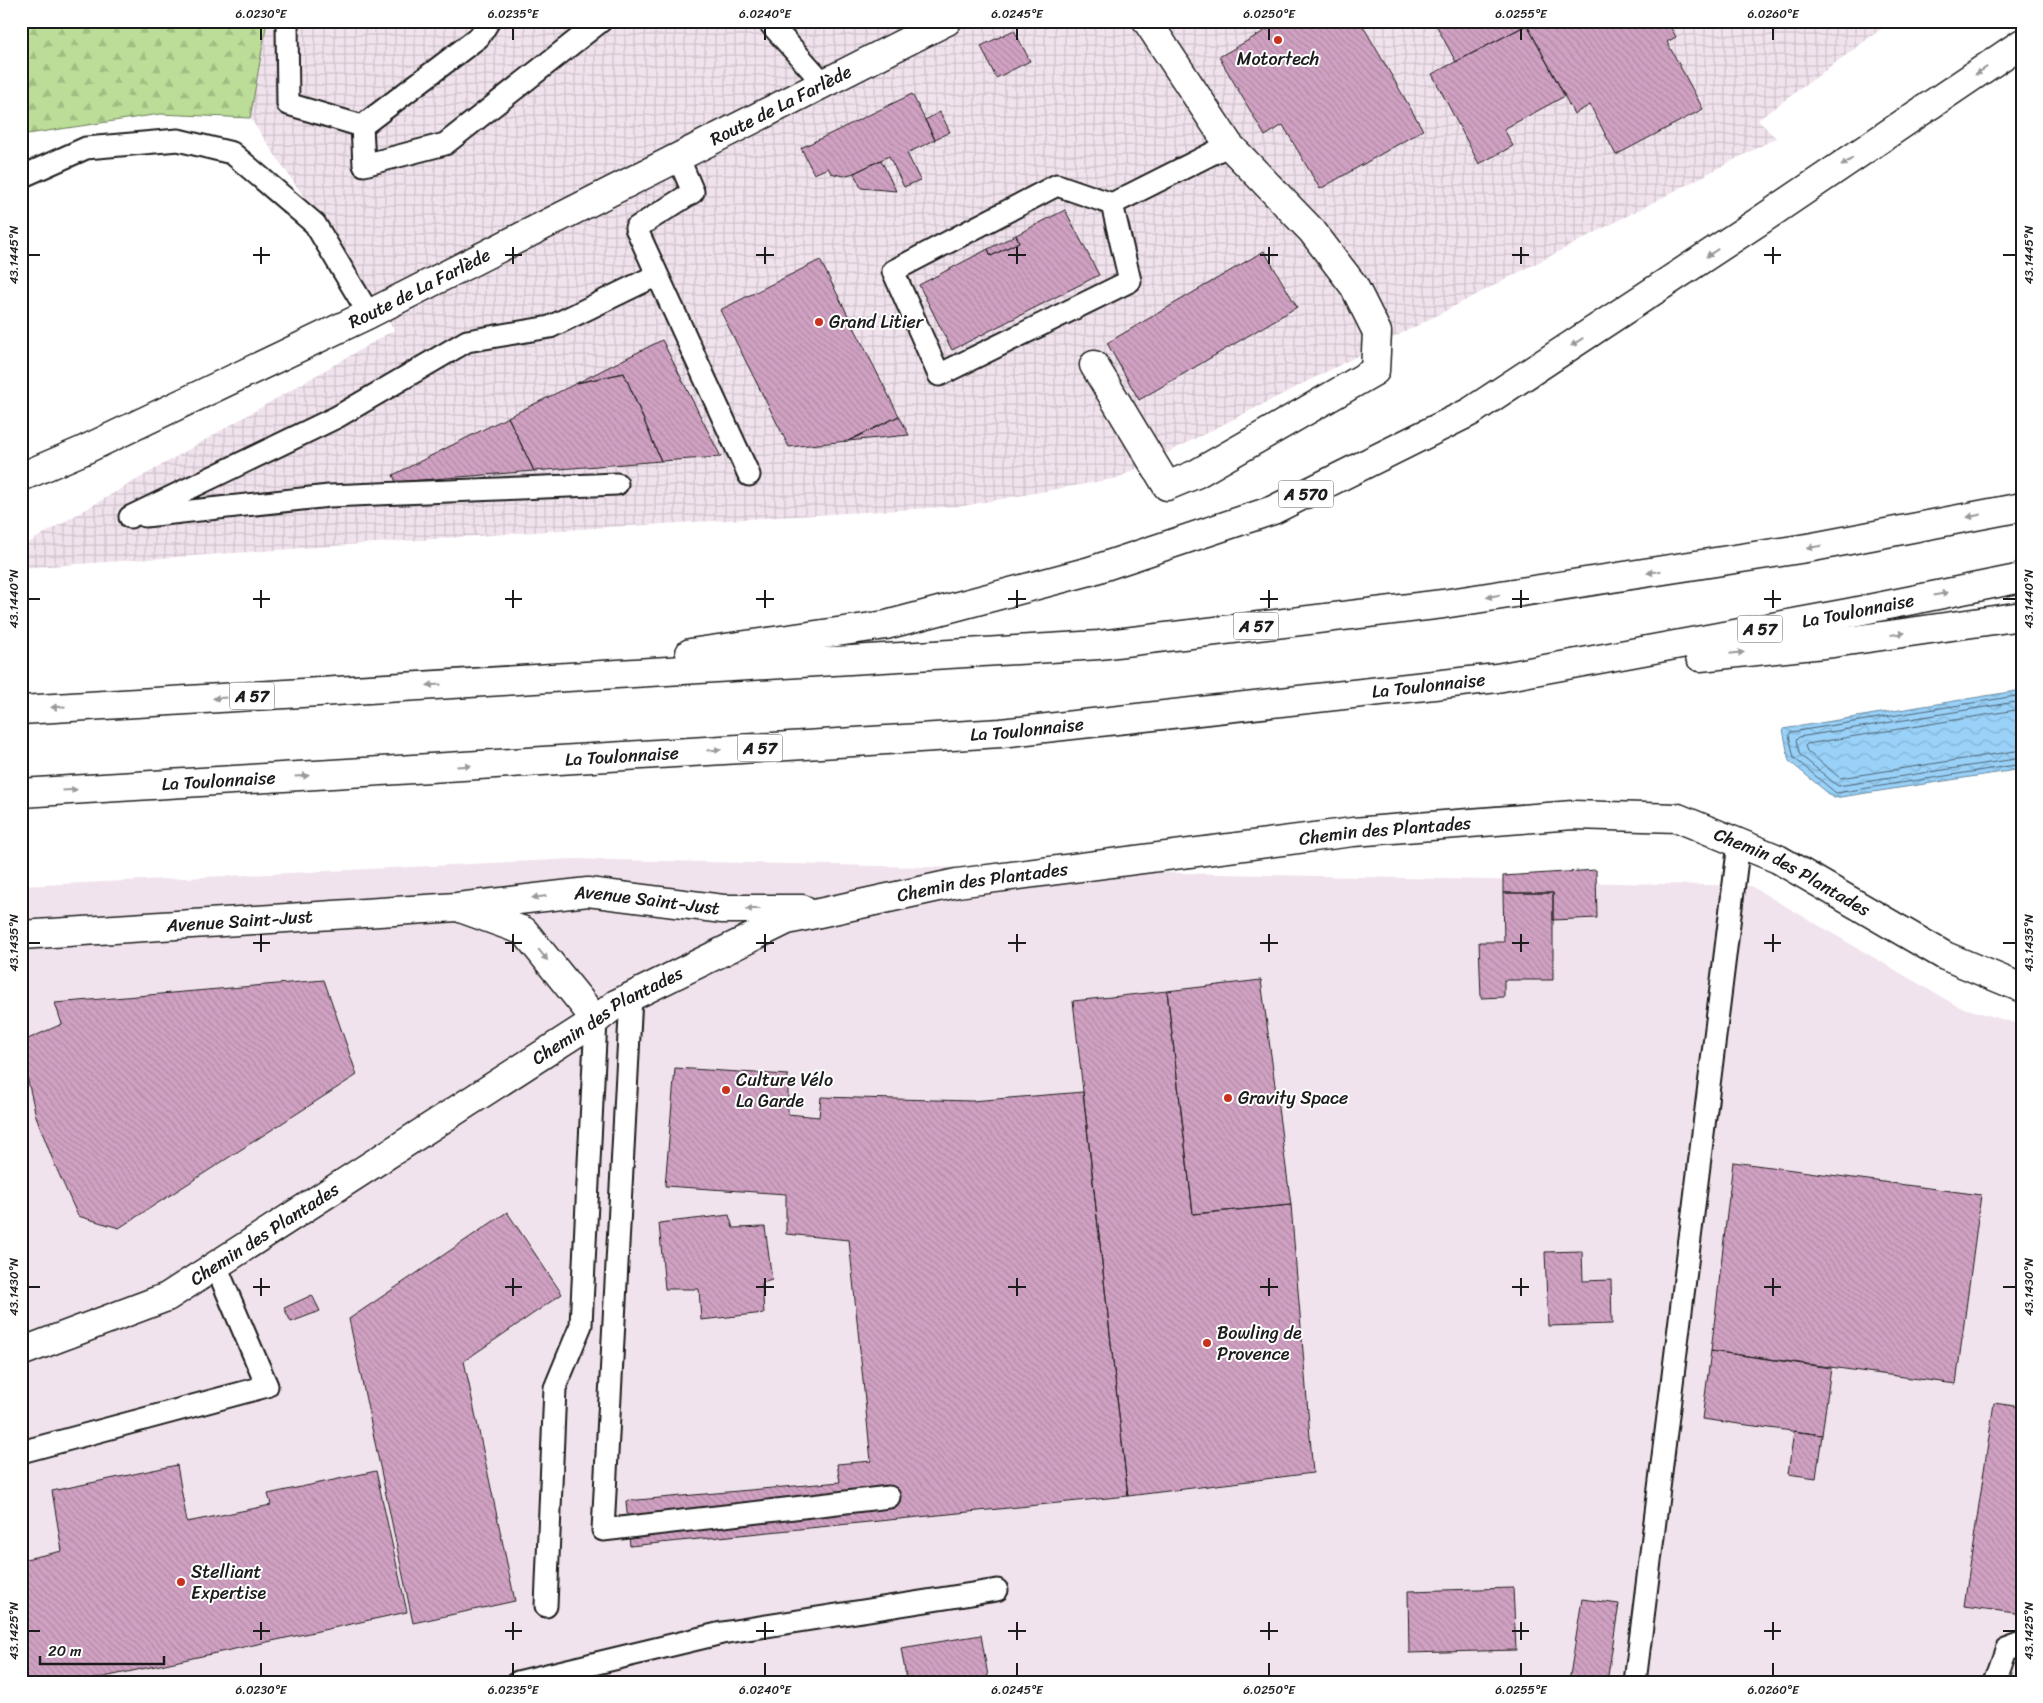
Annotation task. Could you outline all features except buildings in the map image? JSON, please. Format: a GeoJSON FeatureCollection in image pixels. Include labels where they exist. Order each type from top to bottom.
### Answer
{"type":"FeatureCollection","features":[{"type":"Feature","properties":{"kind":"main road","name":"Route de La Farlède"},"geometry":{"type":"LineString","coordinates":[[21,477],[82,451],[369,314],[948,21]]}},
{"type":"Feature","properties":{"kind":"main road"},"geometry":{"type":"LineString","coordinates":[[1094,365],[1167,486],[1196,474],[1375,371],[1377,332],[1354,286],[1312,230],[1228,145],[1147,21]]}},
{"type":"Feature","properties":{"kind":"main road","name":"A 570"},"geometry":{"type":"LineString","coordinates":[[483,682],[886,625],[1090,571],[1273,510],[1470,412],[1758,222],[2022,43]]}},
{"type":"Feature","properties":{"kind":"main road","name":"A 57"},"geometry":{"type":"LineString","coordinates":[[21,710],[1099,645],[1443,604],[1813,547],[2022,507]]}},
{"type":"Feature","properties":{"kind":"main road","name":"La Toulonnaise"},"geometry":{"type":"LineString","coordinates":[[21,793],[1001,733],[1497,678],[1848,613],[2022,578]]}},
{"type":"Feature","properties":{"kind":"main road"},"geometry":{"type":"LineString","coordinates":[[1497,678],[1833,643],[2022,616]]}},
{"type":"Feature","properties":{"kind":"main road","name":"Chemin des Plantades"},"geometry":{"type":"LineString","coordinates":[[21,1352],[167,1297],[596,1020],[616,1004],[787,920],[956,883],[1354,832],[1573,815],[1678,818],[1778,858],[1945,956],[2022,988]]}},
{"type":"Feature","properties":{"kind":"main road","name":"Avenue Saint-Just"},"geometry":{"type":"LineString","coordinates":[[21,935],[457,907],[588,892],[723,910],[837,909]]}},
{"type":"Feature","properties":{"kind":"main road","name":"Avenue Saint-Just"},"geometry":{"type":"LineString","coordinates":[[457,907],[524,932],[596,1020]]}},
{"type":"Feature","properties":{"kind":"lane"},"geometry":{"type":"LineString","coordinates":[[287,21],[288,104],[362,126]]}},
{"type":"Feature","properties":{"kind":"lane"},"geometry":{"type":"LineString","coordinates":[[362,126],[478,36],[489,21]]}},
{"type":"Feature","properties":{"kind":"lane"},"geometry":{"type":"LineString","coordinates":[[362,126],[364,165],[445,144],[601,21]]}},
{"type":"Feature","properties":{"kind":"lane"},"geometry":{"type":"LineString","coordinates":[[768,21],[824,84]]}},
{"type":"Feature","properties":{"kind":"lane"},"geometry":{"type":"LineString","coordinates":[[21,177],[86,148],[178,140],[232,153],[315,224],[369,314]]}},
{"type":"Feature","properties":{"kind":"lane"},"geometry":{"type":"LineString","coordinates":[[1112,204],[1130,281],[939,375],[893,271],[1057,185],[1112,204],[1228,145]]}},
{"type":"Feature","properties":{"kind":"lane"},"geometry":{"type":"LineString","coordinates":[[678,157],[693,192],[636,228],[749,475]]}},
{"type":"Feature","properties":{"kind":"lane"},"geometry":{"type":"LineString","coordinates":[[616,484],[329,496],[130,517],[337,417],[467,341],[550,327],[657,274]]}},
{"type":"Feature","properties":{"kind":"lane"},"geometry":{"type":"LineString","coordinates":[[1635,1682],[1739,843]]}},
{"type":"Feature","properties":{"kind":"lane"},"geometry":{"type":"LineString","coordinates":[[631,997],[603,1530],[889,1497]]}},
{"type":"Feature","properties":{"kind":"lane"},"geometry":{"type":"LineString","coordinates":[[546,1606],[555,1388],[581,1325],[596,1020]]}},
{"type":"Feature","properties":{"kind":"lane"},"geometry":{"type":"LineString","coordinates":[[21,1452],[268,1386],[216,1266]]}},
{"type":"Feature","properties":{"kind":"lane"},"geometry":{"type":"LineString","coordinates":[[518,1682],[722,1633],[997,1590]]}},
{"type":"Feature","properties":{"kind":"lane"},"geometry":{"type":"LineString","coordinates":[[1996,1682],[2006,1650],[2022,1644]]}},
{"type":"Feature","properties":{"kind":"shaded area"},"geometry":{"type":"Polygon","coordinates":[[[267,21],[1892,21],[1758,120],[1776,138],[1428,320],[1118,478],[963,506],[562,530],[21,568],[21,547],[394,330],[250,118],[267,21]]]}},
{"type":"Feature","properties":{"kind":"shaded area"},"geometry":{"type":"Polygon","coordinates":[[[573,859],[1751,886],[1957,1006],[2022,1025],[2022,1682],[21,1682],[21,886],[573,859]]]}},
{"type":"Feature","properties":{"kind":"green space"},"geometry":{"type":"Polygon","coordinates":[[[21,21],[267,21],[250,118],[160,114],[21,135],[21,21]]]}},
{"type":"Feature","properties":{"kind":"water"},"geometry":{"type":"Polygon","coordinates":[[[2022,690],[2022,769],[1834,798],[1789,761],[1783,729],[2022,690]]]}},
{"type":"Feature","properties":{"kind":"place","name":"Motortech"},"geometry":{"type":"Point","coordinates":[1278,40]}},
{"type":"Feature","properties":{"kind":"place","name":"Grand Litier"},"geometry":{"type":"Point","coordinates":[819,322]}},
{"type":"Feature","properties":{"kind":"place","name":"Culture Vélo La Garde"},"geometry":{"type":"Point","coordinates":[726,1090]}},
{"type":"Feature","properties":{"kind":"place","name":"Gravity Space"},"geometry":{"type":"Point","coordinates":[1228,1098]}},
{"type":"Feature","properties":{"kind":"place","name":"Bowling de Provence"},"geometry":{"type":"Point","coordinates":[1207,1343]}},
{"type":"Feature","properties":{"kind":"place","name":"Stelliant Expertise"},"geometry":{"type":"Point","coordinates":[181,1582]}}]}
